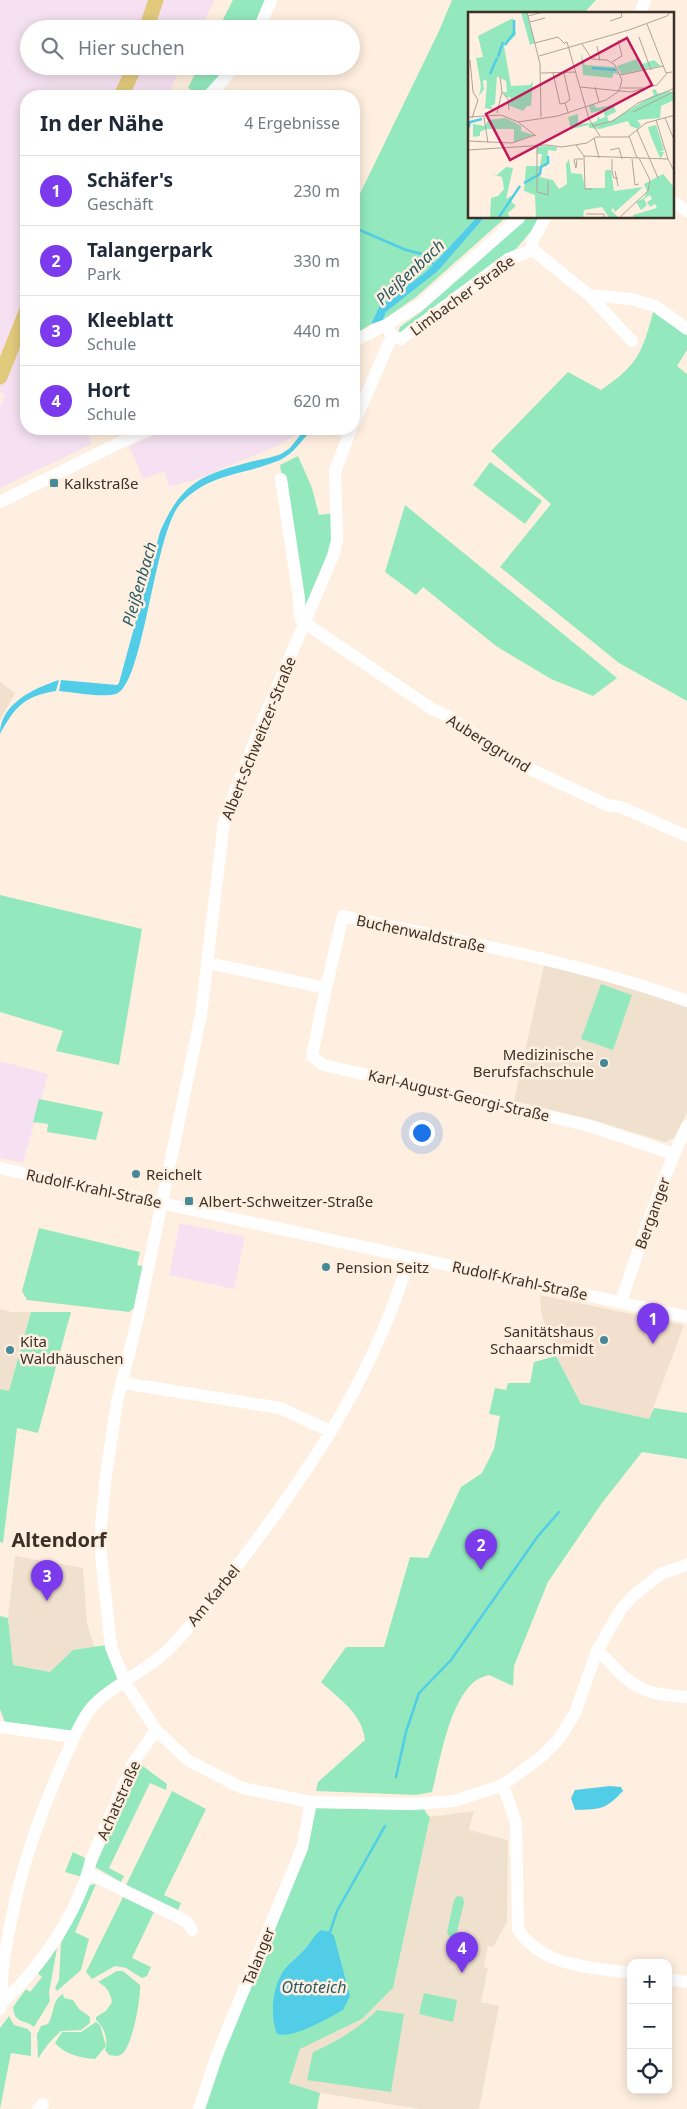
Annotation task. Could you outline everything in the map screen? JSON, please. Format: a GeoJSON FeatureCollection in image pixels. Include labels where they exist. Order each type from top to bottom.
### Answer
{"type":"FeatureCollection","features":[{"type":"Feature","properties":{"kind":"main road"},"geometry":{"type":"LineString","coordinates":[[149,20],[156,0]]}},
{"type":"Feature","properties":{"kind":"main road"},"geometry":{"type":"LineString","coordinates":[[124,90],[131,75]]}},
{"type":"Feature","properties":{"kind":"main road"},"geometry":{"type":"LineString","coordinates":[[0,377],[20,327]]}},
{"type":"Feature","properties":{"kind":"street"},"geometry":{"type":"LineString","coordinates":[[263,20],[271,0]]}},
{"type":"Feature","properties":{"kind":"street"},"geometry":{"type":"LineString","coordinates":[[213,90],[227,75]]}},
{"type":"Feature","properties":{"kind":"street"},"geometry":{"type":"LineString","coordinates":[[674,203],[687,211]]}},
{"type":"Feature","properties":{"kind":"street","name":"Limbacher Straße"},"geometry":{"type":"LineString","coordinates":[[360,339],[389,331],[518,219]]}},
{"type":"Feature","properties":{"kind":"street","name":"Limbacher Straße"},"geometry":{"type":"LineString","coordinates":[[545,219],[532,242],[533,250],[589,295],[632,341]]}},
{"type":"Feature","properties":{"kind":"street","name":"Limbacher Straße"},"geometry":{"type":"LineString","coordinates":[[389,331],[401,339],[508,259],[533,250]]}},
{"type":"Feature","properties":{"kind":"street"},"geometry":{"type":"LineString","coordinates":[[589,295],[631,299],[655,306],[687,329]]}},
{"type":"Feature","properties":{"kind":"street","name":"Limbacher Straße"},"geometry":{"type":"LineString","coordinates":[[360,407],[389,331]]}},
{"type":"Feature","properties":{"kind":"street"},"geometry":{"type":"LineString","coordinates":[[0,502],[132,435]]}},
{"type":"Feature","properties":{"kind":"street"},"geometry":{"type":"LineString","coordinates":[[281,479],[299,598],[300,618],[305,622],[336,547],[335,471],[349,435]]}},
{"type":"Feature","properties":{"kind":"street","name":"Auberggrund"},"geometry":{"type":"LineString","coordinates":[[305,622],[432,710],[453,720],[513,761],[607,805],[621,807],[687,836]]}},
{"type":"Feature","properties":{"kind":"street","name":"Albert-Schweitzer-Straße"},"geometry":{"type":"LineString","coordinates":[[305,622],[242,770],[224,821],[201,1014],[123,1383],[117,1402],[106,1475],[101,1545],[102,1579],[111,1647],[125,1682],[156,1730],[189,1761],[244,1788],[311,1802],[422,1804],[454,1801],[503,1785],[541,1757],[559,1739],[575,1713],[597,1651],[608,1630],[634,1595],[662,1573],[687,1565]]}},
{"type":"Feature","properties":{"kind":"street","name":"Buchenwaldstraße"},"geometry":{"type":"LineString","coordinates":[[326,988],[343,916],[635,982],[687,1001]]}},
{"type":"Feature","properties":{"kind":"street"},"geometry":{"type":"LineString","coordinates":[[208,963],[326,988]]}},
{"type":"Feature","properties":{"kind":"street","name":"Karl-August-Georgi-Straße"},"geometry":{"type":"LineString","coordinates":[[326,988],[312,1056],[323,1065],[587,1125],[674,1154]]}},
{"type":"Feature","properties":{"kind":"street","name":"Berganger"},"geometry":{"type":"LineString","coordinates":[[621,1302],[674,1154],[687,1126]]}},
{"type":"Feature","properties":{"kind":"street","name":"Rudolf-Krahl-Straße"},"geometry":{"type":"LineString","coordinates":[[0,1168],[687,1317]]}},
{"type":"Feature","properties":{"kind":"street","name":"Am Karbel"},"geometry":{"type":"LineString","coordinates":[[2,2005],[2,1980],[10,1931],[27,1857],[41,1815],[74,1737],[90,1709],[154,1663],[172,1646],[222,1587],[284,1504],[330,1431],[382,1334],[411,1256]]}},
{"type":"Feature","properties":{"kind":"street"},"geometry":{"type":"LineString","coordinates":[[123,1383],[280,1408],[330,1431]]}},
{"type":"Feature","properties":{"kind":"street"},"geometry":{"type":"LineString","coordinates":[[597,1651],[606,1656],[621,1674],[648,1692],[687,1697]]}},
{"type":"Feature","properties":{"kind":"street"},"geometry":{"type":"LineString","coordinates":[[0,1727],[74,1737]]}},
{"type":"Feature","properties":{"kind":"street","name":"Achatstraße"},"geometry":{"type":"LineString","coordinates":[[2,2005],[49,1950],[88,1873],[91,1860],[133,1763],[156,1730]]}},
{"type":"Feature","properties":{"kind":"street"},"geometry":{"type":"LineString","coordinates":[[503,1785],[516,1823],[518,1929],[523,1938],[536,1950],[566,1964],[627,1973]]}},
{"type":"Feature","properties":{"kind":"street","name":"Talanger"},"geometry":{"type":"LineString","coordinates":[[198,2109],[217,2056],[302,1848],[311,1802]]}},
{"type":"Feature","properties":{"kind":"street"},"geometry":{"type":"LineString","coordinates":[[88,1873],[176,1916],[188,1924],[192,1930]]}},
{"type":"Feature","properties":{"kind":"street"},"geometry":{"type":"LineString","coordinates":[[672,1980],[687,1982]]}},
{"type":"Feature","properties":{"kind":"shaded area"},"geometry":{"type":"Polygon","coordinates":[[[0,0],[215,0],[205,20],[20,20],[20,75],[177,75],[171,90],[20,90],[20,435],[90,435],[88,436],[92,444],[0,488],[0,407],[5,395],[0,392],[0,0]]]}},
{"type":"Feature","properties":{"kind":"shaded area"},"geometry":{"type":"Polygon","coordinates":[[[155,435],[295,435],[279,445],[195,480],[169,487],[165,471],[143,479],[129,446],[155,435]]]}},
{"type":"Feature","properties":{"kind":"shaded area"},"geometry":{"type":"Polygon","coordinates":[[[0,682],[15,693],[0,720],[0,682]]]}},
{"type":"Feature","properties":{"kind":"shaded area","name":"Medizinische Berufsfachschule"},"geometry":{"type":"Polygon","coordinates":[[[544,965],[594,975],[687,1007],[687,1113],[674,1138],[665,1142],[593,1120],[514,1101],[544,965]]]}},
{"type":"Feature","properties":{"kind":"shaded area"},"geometry":{"type":"Polygon","coordinates":[[[0,1061],[48,1074],[23,1163],[0,1158],[0,1061]]]}},
{"type":"Feature","properties":{"kind":"shaded area"},"geometry":{"type":"Polygon","coordinates":[[[180,1223],[245,1237],[234,1289],[169,1275],[180,1223]]]}},
{"type":"Feature","properties":{"kind":"shaded area"},"geometry":{"type":"Polygon","coordinates":[[[540,1295],[684,1325],[649,1419],[581,1404],[556,1356],[541,1313],[540,1295]]]}},
{"type":"Feature","properties":{"kind":"shaded area","name":"Kita Waldhäuschen"},"geometry":{"type":"Polygon","coordinates":[[[0,1309],[12,1312],[31,1312],[9,1391],[0,1389],[0,1309]]]}},
{"type":"Feature","properties":{"kind":"shaded area"},"geometry":{"type":"Polygon","coordinates":[[[15,1556],[83,1568],[87,1623],[94,1647],[73,1650],[51,1672],[13,1665],[8,1617],[15,1556]]]}},
{"type":"Feature","properties":{"kind":"shaded area"},"geometry":{"type":"Polygon","coordinates":[[[474,1811],[469,1830],[508,1840],[507,1922],[493,1947],[488,1946],[484,1967],[488,1968],[481,2002],[499,2006],[479,2109],[420,2109],[320,2093],[289,2083],[300,2049],[362,2019],[393,1988],[430,1817],[474,1811]]]}},
{"type":"Feature","properties":{"kind":"green space"},"geometry":{"type":"Polygon","coordinates":[[[233,0],[266,0],[258,20],[223,20],[233,0]]]}},
{"type":"Feature","properties":{"kind":"green space"},"geometry":{"type":"Polygon","coordinates":[[[452,0],[596,0],[585,12],[468,12],[468,219],[475,219],[427,271],[379,307],[371,324],[360,331],[360,194],[439,31],[452,0]]]}},
{"type":"Feature","properties":{"kind":"green space"},"geometry":{"type":"Polygon","coordinates":[[[194,75],[220,75],[206,90],[192,90],[188,88],[194,75]]]}},
{"type":"Feature","properties":{"kind":"green space"},"geometry":{"type":"Polygon","coordinates":[[[483,219],[504,219],[416,297],[383,320],[386,312],[438,271],[483,219]]]}},
{"type":"Feature","properties":{"kind":"green space"},"geometry":{"type":"Polygon","coordinates":[[[524,219],[541,219],[516,249],[505,255],[405,332],[398,333],[400,327],[421,312],[524,219]]]}},
{"type":"Feature","properties":{"kind":"green space"},"geometry":{"type":"Polygon","coordinates":[[[654,309],[687,331],[687,350],[677,366],[687,374],[687,701],[619,663],[500,567],[551,504],[491,451],[568,372],[601,390],[624,373],[642,347],[654,309]]]}},
{"type":"Feature","properties":{"kind":"green space"},"geometry":{"type":"Polygon","coordinates":[[[298,456],[312,488],[319,515],[334,513],[333,543],[308,609],[303,606],[280,465],[298,456]]]}},
{"type":"Feature","properties":{"kind":"green space"},"geometry":{"type":"Polygon","coordinates":[[[490,462],[542,501],[525,524],[473,485],[490,462]]]}},
{"type":"Feature","properties":{"kind":"green space"},"geometry":{"type":"Polygon","coordinates":[[[405,505],[617,678],[593,696],[551,679],[496,646],[423,587],[416,595],[385,572],[405,505]]]}},
{"type":"Feature","properties":{"kind":"green space"},"geometry":{"type":"Polygon","coordinates":[[[0,895],[142,929],[119,1065],[56,1051],[63,1031],[0,1012],[0,895]]]}},
{"type":"Feature","properties":{"kind":"green space"},"geometry":{"type":"Polygon","coordinates":[[[601,984],[632,995],[613,1050],[581,1039],[601,984]]]}},
{"type":"Feature","properties":{"kind":"green space"},"geometry":{"type":"Polygon","coordinates":[[[39,1099],[103,1112],[96,1140],[47,1132],[48,1124],[33,1122],[39,1099]]]}},
{"type":"Feature","properties":{"kind":"green space"},"geometry":{"type":"Polygon","coordinates":[[[39,1228],[140,1252],[137,1265],[143,1266],[134,1308],[129,1312],[27,1300],[22,1291],[39,1228]]]}},
{"type":"Feature","properties":{"kind":"green space"},"geometry":{"type":"Polygon","coordinates":[[[31,1312],[71,1312],[38,1433],[17,1428],[3,1543],[0,1542],[0,1389],[9,1391],[31,1312]]]}},
{"type":"Feature","properties":{"kind":"green space"},"geometry":{"type":"Polygon","coordinates":[[[556,1356],[581,1404],[649,1419],[654,1408],[687,1413],[687,1459],[642,1452],[602,1503],[548,1582],[514,1666],[513,1686],[489,1675],[475,1681],[458,1703],[442,1749],[432,1792],[416,1795],[316,1791],[318,1782],[365,1740],[363,1730],[355,1714],[321,1682],[346,1647],[384,1647],[410,1557],[428,1558],[461,1487],[482,1473],[494,1449],[500,1416],[489,1414],[495,1388],[506,1390],[508,1383],[530,1383],[534,1362],[556,1356]]]}},
{"type":"Feature","properties":{"kind":"green space"},"geometry":{"type":"Polygon","coordinates":[[[0,1616],[8,1618],[13,1665],[50,1672],[73,1650],[106,1645],[119,1677],[70,1732],[5,1723],[0,1709],[0,1616]]]}},
{"type":"Feature","properties":{"kind":"green space"},"geometry":{"type":"Polygon","coordinates":[[[140,1764],[167,1784],[166,1790],[150,1783],[109,1868],[124,1876],[121,1882],[95,1867],[140,1764]]]}},
{"type":"Feature","properties":{"kind":"green space"},"geometry":{"type":"Polygon","coordinates":[[[172,1791],[206,1809],[164,1895],[181,1903],[178,1910],[126,1885],[172,1791]]]}},
{"type":"Feature","properties":{"kind":"green space"},"geometry":{"type":"Polygon","coordinates":[[[316,1808],[408,1810],[424,1808],[430,1817],[393,1988],[362,2019],[300,2049],[289,2083],[320,2093],[317,2109],[201,2109],[316,1808]]]}},
{"type":"Feature","properties":{"kind":"green space"},"geometry":{"type":"Polygon","coordinates":[[[73,1852],[87,1859],[82,1877],[65,1872],[73,1852]]]}},
{"type":"Feature","properties":{"kind":"green space"},"geometry":{"type":"Polygon","coordinates":[[[96,1884],[75,1932],[89,1939],[81,1970],[57,1991],[55,1988],[59,1980],[61,1943],[90,1885],[96,1884]]]}},
{"type":"Feature","properties":{"kind":"green space"},"geometry":{"type":"Polygon","coordinates":[[[457,1896],[463,1897],[464,1903],[456,1935],[450,1938],[447,1932],[454,1900],[457,1896]]]}},
{"type":"Feature","properties":{"kind":"green space"},"geometry":{"type":"Polygon","coordinates":[[[123,1897],[154,1912],[132,1958],[151,1967],[147,1976],[142,1978],[126,1968],[115,1966],[92,1979],[86,1972],[123,1897]]]}},
{"type":"Feature","properties":{"kind":"green space"},"geometry":{"type":"Polygon","coordinates":[[[57,1948],[49,1993],[50,2001],[34,2027],[18,2019],[13,2007],[26,1989],[30,1992],[42,1977],[36,1972],[57,1948]]]}},
{"type":"Feature","properties":{"kind":"green space"},"geometry":{"type":"Polygon","coordinates":[[[117,1971],[123,1971],[140,1985],[139,2001],[132,2035],[124,2051],[116,2056],[109,2055],[105,2050],[105,2034],[96,2017],[106,2011],[112,2002],[108,1990],[98,1982],[117,1971]]]}},
{"type":"Feature","properties":{"kind":"green space"},"geometry":{"type":"Polygon","coordinates":[[[424,1993],[457,2000],[453,2022],[419,2014],[424,1993]]]}},
{"type":"Feature","properties":{"kind":"green space"},"geometry":{"type":"Polygon","coordinates":[[[63,1994],[64,1998],[73,2000],[79,2009],[90,2017],[90,2023],[81,2030],[61,2031],[48,2044],[38,2059],[37,2034],[41,2026],[48,2024],[57,2000],[63,1994]]]}},
{"type":"Feature","properties":{"kind":"green space"},"geometry":{"type":"Polygon","coordinates":[[[377,2010],[404,2014],[391,2092],[307,2080],[313,2052],[347,2034],[377,2010]]]}},
{"type":"Feature","properties":{"kind":"green space"},"geometry":{"type":"Polygon","coordinates":[[[9,2016],[14,2025],[28,2029],[31,2033],[31,2056],[11,2053],[0,2109],[0,2028],[9,2016]]]}},
{"type":"Feature","properties":{"kind":"green space"},"geometry":{"type":"Polygon","coordinates":[[[96,2022],[100,2025],[106,2046],[95,2059],[73,2055],[55,2043],[62,2032],[81,2032],[96,2022]]]}},
{"type":"Feature","properties":{"kind":"water"},"geometry":{"type":"Polygon","coordinates":[[[475,219],[483,219],[438,271],[386,312],[383,320],[371,324],[379,307],[427,271],[475,219]]]}},
{"type":"Feature","properties":{"kind":"water"},"geometry":{"type":"Polygon","coordinates":[[[300,435],[308,435],[294,450],[280,460],[215,480],[192,493],[181,503],[172,519],[163,543],[142,637],[126,684],[116,694],[110,695],[59,691],[61,680],[117,685],[119,683],[160,532],[176,502],[185,492],[195,483],[206,477],[233,467],[273,457],[290,448],[300,435]]]}},
{"type":"Feature","properties":{"kind":"water"},"geometry":{"type":"Polygon","coordinates":[[[59,680],[56,691],[36,696],[22,704],[0,734],[2,723],[12,706],[29,693],[59,680]]]}},
{"type":"Feature","properties":{"kind":"water"},"geometry":{"type":"Polygon","coordinates":[[[610,1786],[621,1787],[623,1791],[612,1802],[597,1809],[575,1810],[571,1798],[575,1790],[610,1786]]]}},
{"type":"Feature","properties":{"kind":"water","name":"Ottoteich"},"geometry":{"type":"Polygon","coordinates":[[[321,1930],[330,1932],[334,1936],[350,1996],[343,2010],[320,2022],[301,2031],[284,2035],[277,2034],[273,2019],[276,1987],[284,1970],[321,1930]]]}},
{"type":"Feature","properties":{"kind":"waterway","name":"Pleißenbach"},"geometry":{"type":"LineString","coordinates":[[360,230],[406,250],[422,254],[435,265]]}},
{"type":"Feature","properties":{"kind":"waterway"},"geometry":{"type":"LineString","coordinates":[[396,1777],[406,1732],[419,1693],[451,1660],[538,1536],[559,1512]]}},
{"type":"Feature","properties":{"kind":"waterway"},"geometry":{"type":"LineString","coordinates":[[330,1932],[337,1911],[385,1826]]}},
{"type":"Feature","properties":{"kind":"place","name":"Kalkstraße"},"geometry":{"type":"Point","coordinates":[54,483]}},
{"type":"Feature","properties":{"kind":"place","name":"Medizinische Berufsfachschule"},"geometry":{"type":"Point","coordinates":[604,1063]}},
{"type":"Feature","properties":{"kind":"place","name":"Reichelt"},"geometry":{"type":"Point","coordinates":[136,1174]}},
{"type":"Feature","properties":{"kind":"place","name":"Albert-Schweitzer-Straße"},"geometry":{"type":"Point","coordinates":[189,1201]}},
{"type":"Feature","properties":{"kind":"place","name":"Pension Seitz"},"geometry":{"type":"Point","coordinates":[326,1267]}},
{"type":"Feature","properties":{"kind":"place","name":"Sanitätshaus Schaarschmidt"},"geometry":{"type":"Point","coordinates":[604,1340]}},
{"type":"Feature","properties":{"kind":"place","name":"Schäfer's"},"geometry":{"type":"Point","coordinates":[653,1344]}},
{"type":"Feature","properties":{"kind":"place","name":"Kita Waldhäuschen"},"geometry":{"type":"Point","coordinates":[10,1350]}},
{"type":"Feature","properties":{"kind":"place","name":"Talangerpark"},"geometry":{"type":"Point","coordinates":[481,1570]}},
{"type":"Feature","properties":{"kind":"place","name":"Kleeblatt"},"geometry":{"type":"Point","coordinates":[47,1601]}},
{"type":"Feature","properties":{"kind":"place","name":"Hort"},"geometry":{"type":"Point","coordinates":[462,1973]}},
{"type":"Feature","properties":{"kind":"district","name":"Altendorf"},"geometry":{"type":"Point","coordinates":[59,1539]}}]}
